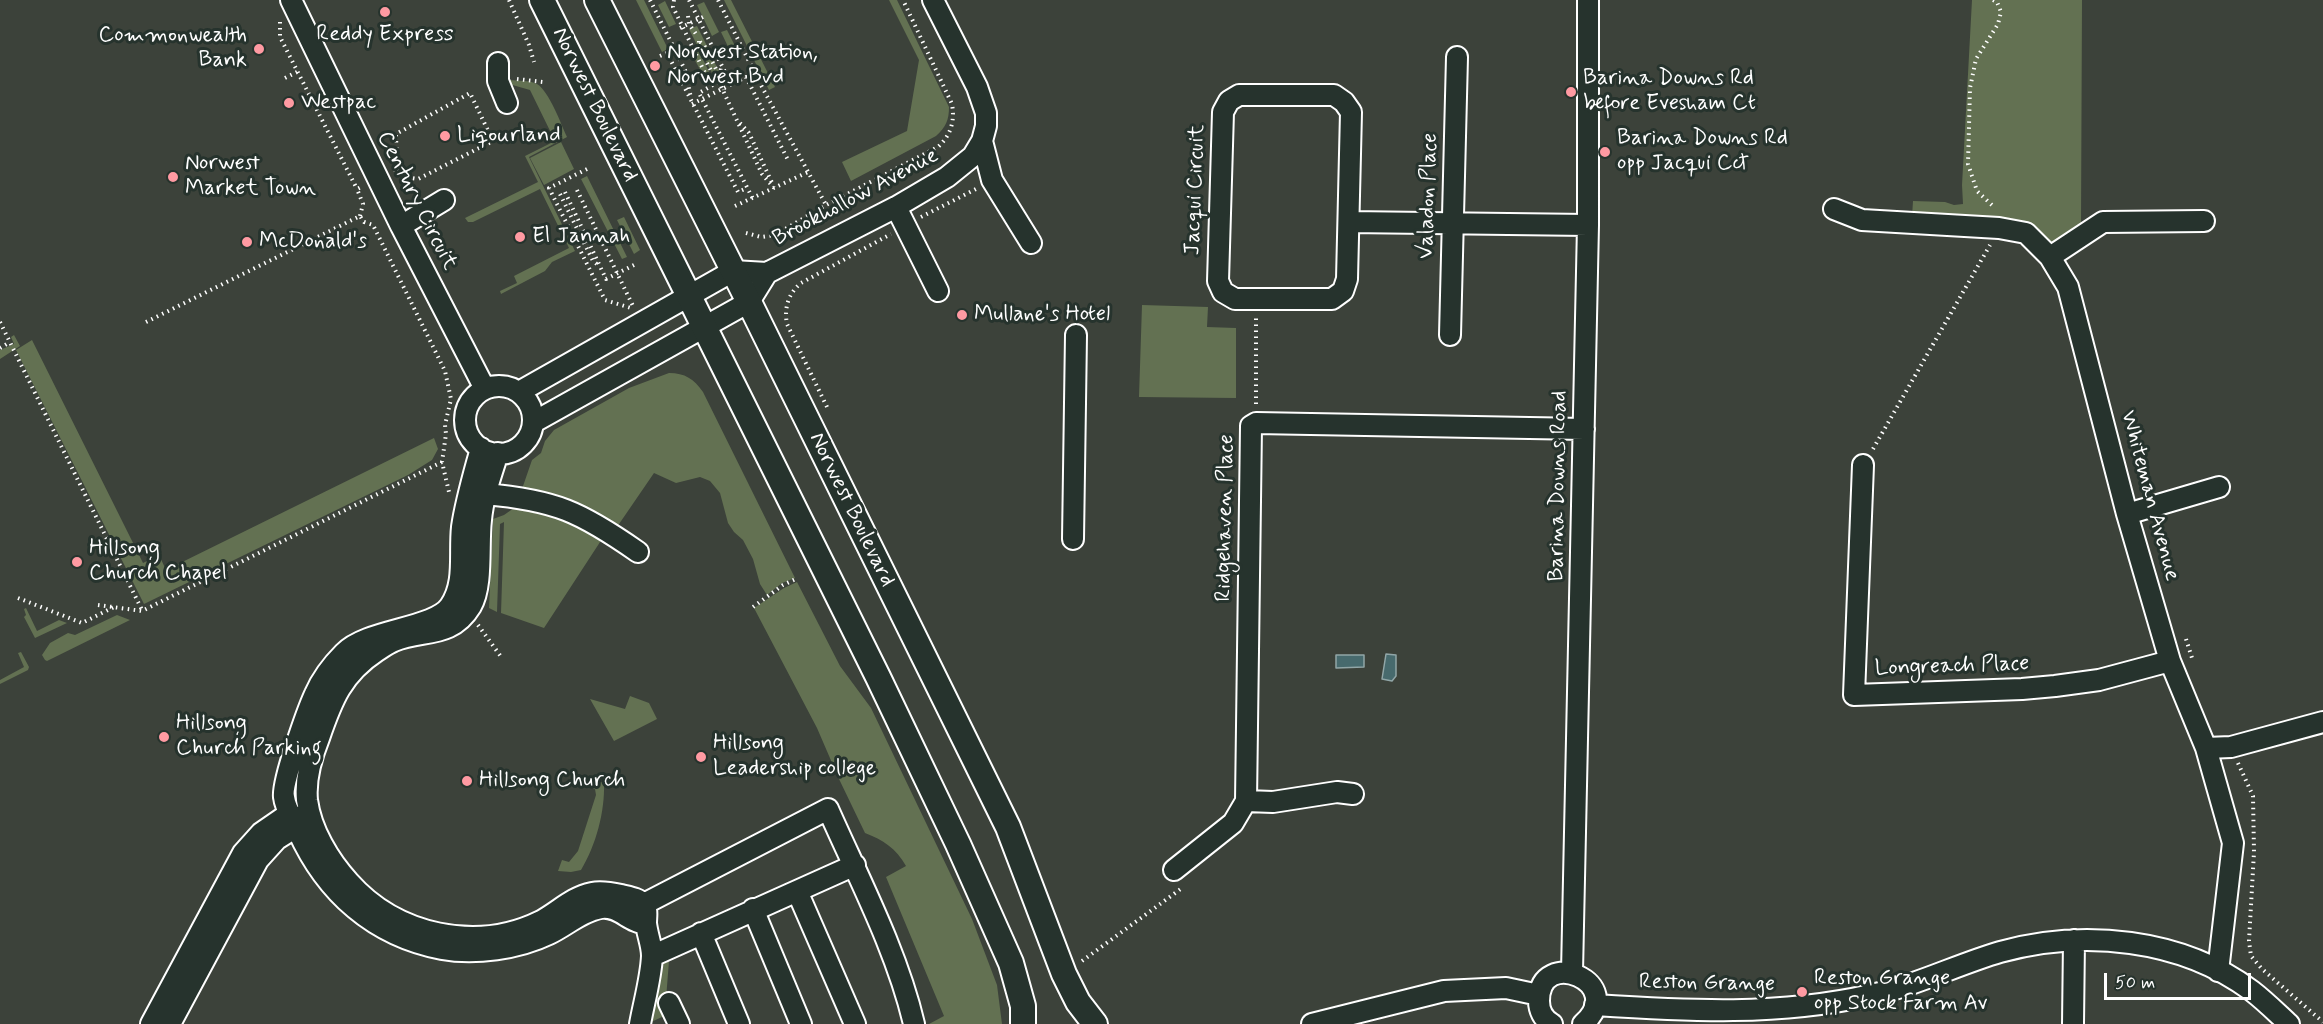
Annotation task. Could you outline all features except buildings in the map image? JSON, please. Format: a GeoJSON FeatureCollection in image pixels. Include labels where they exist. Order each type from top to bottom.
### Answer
{"type":"FeatureCollection","features":[{"type":"Feature","properties":{"kind":"main road","name":"Norwest Boulevard"},"geometry":{"type":"LineString","coordinates":[[542,0],[878,676],[958,844],[1011,963],[1023,1006],[1023,1024]]}},
{"type":"Feature","properties":{"kind":"main road","name":"Norwest Boulevard"},"geometry":{"type":"LineString","coordinates":[[597,0],[1008,826],[1064,974],[1078,1002],[1095,1024]]}},
{"type":"Feature","properties":{"kind":"main road"},"geometry":{"type":"LineString","coordinates":[[1072,1024],[1084,1024]]}},
{"type":"Feature","properties":{"kind":"street","name":"Century Circuit"},"geometry":{"type":"LineString","coordinates":[[291,0],[377,178],[485,389]]}},
{"type":"Feature","properties":{"kind":"street","name":"Brookhollow Avenue"},"geometry":{"type":"LineString","coordinates":[[767,273],[896,207],[960,169],[973,156],[982,141],[986,126],[986,113],[982,100],[933,0]]}},
{"type":"Feature","properties":{"kind":"street","name":"Barina Downs Road"},"geometry":{"type":"LineString","coordinates":[[1572,972],[1588,225],[1588,0]]}},
{"type":"Feature","properties":{"kind":"street","name":"Valadon Place"},"geometry":{"type":"LineString","coordinates":[[1450,335],[1457,57]]}},
{"type":"Feature","properties":{"kind":"street"},"geometry":{"type":"LineString","coordinates":[[498,63],[498,81],[507,103]]}},
{"type":"Feature","properties":{"kind":"street","name":"Jacqui Circuit"},"geometry":{"type":"LineString","coordinates":[[1239,95],[1334,95],[1344,102],[1351,112],[1347,279],[1343,291],[1332,299],[1256,300],[1235,299],[1223,292],[1218,280],[1222,112],[1229,101],[1239,95]]}},
{"type":"Feature","properties":{"kind":"street"},"geometry":{"type":"LineString","coordinates":[[982,141],[993,180],[1031,243]]}},
{"type":"Feature","properties":{"kind":"street"},"geometry":{"type":"LineString","coordinates":[[401,225],[444,200]]}},
{"type":"Feature","properties":{"kind":"street"},"geometry":{"type":"LineString","coordinates":[[896,207],[938,291]]}},
{"type":"Feature","properties":{"kind":"street","name":"Whiteman Avenue"},"geometry":{"type":"LineString","coordinates":[[1834,209],[1862,220],[1998,219],[2026,233],[2050,257],[2068,287],[2127,514],[2170,661],[2206,748],[2233,843],[2218,971]]}},
{"type":"Feature","properties":{"kind":"street"},"geometry":{"type":"LineString","coordinates":[[2050,257],[2103,222],[2204,221]]}},
{"type":"Feature","properties":{"kind":"street"},"geometry":{"type":"LineString","coordinates":[[1349,222],[1588,225]]}},
{"type":"Feature","properties":{"kind":"street"},"geometry":{"type":"LineString","coordinates":[[519,392],[733,271],[767,273],[749,302],[534,422]]}},
{"type":"Feature","properties":{"kind":"street"},"geometry":{"type":"LineString","coordinates":[[1073,539],[1076,335]]}},
{"type":"Feature","properties":{"kind":"street"},"geometry":{"type":"LineString","coordinates":[[496,386],[507,387],[519,392],[531,407],[534,422],[531,432],[518,447],[509,452],[489,451],[468,432],[466,414],[470,403],[476,394],[485,389],[496,386]]}},
{"type":"Feature","properties":{"kind":"street","name":"Ridgehaven Place"},"geometry":{"type":"LineString","coordinates":[[1246,801],[1251,426],[1256,423],[1584,429]]}},
{"type":"Feature","properties":{"kind":"street"},"geometry":{"type":"LineString","coordinates":[[489,451],[476,497],[462,530],[461,576],[457,596],[441,616],[390,636],[328,671],[323,697],[305,749],[288,770],[290,812],[323,876],[347,902],[374,924],[416,943],[472,952],[519,944],[547,935],[594,909],[604,907],[614,909],[636,923],[646,924]]}},
{"type":"Feature","properties":{"kind":"street","name":"Longreach Place"},"geometry":{"type":"LineString","coordinates":[[1863,465],[1854,695],[2055,686],[2099,680],[2170,661]]}},
{"type":"Feature","properties":{"kind":"street"},"geometry":{"type":"LineString","coordinates":[[2127,514],[2219,487]]}},
{"type":"Feature","properties":{"kind":"street"},"geometry":{"type":"LineString","coordinates":[[476,497],[523,498],[567,509],[604,529],[638,552]]}},
{"type":"Feature","properties":{"kind":"street"},"geometry":{"type":"LineString","coordinates":[[2206,748],[2231,747],[2323,722]]}},
{"type":"Feature","properties":{"kind":"street"},"geometry":{"type":"LineString","coordinates":[[305,749],[307,801],[314,826],[325,850],[341,874],[356,890],[387,914],[426,930],[455,937],[473,937],[518,929],[541,921],[578,897],[594,892],[636,899],[644,904],[647,910],[646,924],[652,956],[640,1024]]}},
{"type":"Feature","properties":{"kind":"street"},"geometry":{"type":"LineString","coordinates":[[1174,870],[1233,823],[1246,801],[1273,802],[1337,792],[1353,794]]}},
{"type":"Feature","properties":{"kind":"street"},"geometry":{"type":"LineString","coordinates":[[151,1024],[243,853],[261,833],[307,801]]}},
{"type":"Feature","properties":{"kind":"street"},"geometry":{"type":"LineString","coordinates":[[644,904],[828,809],[855,865],[902,981],[915,1024]]}},
{"type":"Feature","properties":{"kind":"street"},"geometry":{"type":"LineString","coordinates":[[170,1024],[258,860],[277,839],[290,812]]}},
{"type":"Feature","properties":{"kind":"street"},"geometry":{"type":"LineString","coordinates":[[652,956],[855,865]]}},
{"type":"Feature","properties":{"kind":"street"},"geometry":{"type":"LineString","coordinates":[[796,891],[855,1024]]}},
{"type":"Feature","properties":{"kind":"street"},"geometry":{"type":"LineString","coordinates":[[753,909],[801,1024]]}},
{"type":"Feature","properties":{"kind":"street"},"geometry":{"type":"LineString","coordinates":[[701,933],[738,1024]]}},
{"type":"Feature","properties":{"kind":"street"},"geometry":{"type":"LineString","coordinates":[[2073,1024],[2074,940]]}},
{"type":"Feature","properties":{"kind":"street","name":"Reston Grange"},"geometry":{"type":"LineString","coordinates":[[1595,1005],[1691,1011],[1758,1011],[1803,1016],[1923,980],[1998,952],[2037,943],[2103,940],[2162,949],[2218,971],[2252,991],[2289,1024]]}},
{"type":"Feature","properties":{"kind":"street"},"geometry":{"type":"LineString","coordinates":[[1552,1024],[1542,1014],[1539,995],[1542,987],[1555,975],[1572,972],[1587,981],[1592,988],[1595,1005],[1593,1012],[1583,1024]]}},
{"type":"Feature","properties":{"kind":"street"},"geometry":{"type":"LineString","coordinates":[[1312,1024],[1444,991],[1506,988],[1539,995]]}},
{"type":"Feature","properties":{"kind":"street"},"geometry":{"type":"LineString","coordinates":[[669,1003],[679,1024]]}},
{"type":"Feature","properties":{"kind":"path"},"geometry":{"type":"LineString","coordinates":[[509,0],[534,62]]}},
{"type":"Feature","properties":{"kind":"path"},"geometry":{"type":"LineString","coordinates":[[650,0],[685,70],[692,104]]}},
{"type":"Feature","properties":{"kind":"path"},"geometry":{"type":"LineString","coordinates":[[674,0],[673,7],[682,29],[705,74],[719,82]]}},
{"type":"Feature","properties":{"kind":"path"},"geometry":{"type":"LineString","coordinates":[[689,0],[731,84]]}},
{"type":"Feature","properties":{"kind":"path"},"geometry":{"type":"LineString","coordinates":[[689,0],[721,66],[719,82],[738,120],[743,137],[762,174],[774,188]]}},
{"type":"Feature","properties":{"kind":"path"},"geometry":{"type":"LineString","coordinates":[[718,0],[826,205]]}},
{"type":"Feature","properties":{"kind":"path"},"geometry":{"type":"LineString","coordinates":[[746,233],[763,237],[775,235],[826,205],[938,147],[951,129],[952,104],[903,0]]}},
{"type":"Feature","properties":{"kind":"path"},"geometry":{"type":"LineString","coordinates":[[1863,465],[1998,219],[1977,191],[1968,164],[1970,88],[1976,59],[1998,24],[2001,12],[1994,0]]}},
{"type":"Feature","properties":{"kind":"path"},"geometry":{"type":"LineString","coordinates":[[682,29],[705,16]]}},
{"type":"Feature","properties":{"kind":"path"},"geometry":{"type":"LineString","coordinates":[[280,20],[280,38],[357,189],[363,204],[360,216],[364,222],[373,225],[445,371],[451,399],[445,425],[447,434],[442,462],[450,493],[476,497]]}},
{"type":"Feature","properties":{"kind":"path"},"geometry":{"type":"LineString","coordinates":[[690,24],[699,21]]}},
{"type":"Feature","properties":{"kind":"path"},"geometry":{"type":"LineString","coordinates":[[691,44],[707,37]]}},
{"type":"Feature","properties":{"kind":"path"},"geometry":{"type":"LineString","coordinates":[[699,41],[699,48],[718,85],[724,90]]}},
{"type":"Feature","properties":{"kind":"path"},"geometry":{"type":"LineString","coordinates":[[660,56],[667,53],[738,192],[747,188]]}},
{"type":"Feature","properties":{"kind":"path"},"geometry":{"type":"LineString","coordinates":[[285,78],[297,72]]}},
{"type":"Feature","properties":{"kind":"path"},"geometry":{"type":"LineString","coordinates":[[692,104],[746,77],[789,162]]}},
{"type":"Feature","properties":{"kind":"path"},"geometry":{"type":"LineString","coordinates":[[719,82],[699,93],[753,199]]}},
{"type":"Feature","properties":{"kind":"path"},"geometry":{"type":"LineString","coordinates":[[713,95],[738,82]]}},
{"type":"Feature","properties":{"kind":"path"},"geometry":{"type":"LineString","coordinates":[[470,93],[493,141],[418,179],[406,177],[397,168],[396,134],[470,93]]}},
{"type":"Feature","properties":{"kind":"path"},"geometry":{"type":"LineString","coordinates":[[738,120],[749,133],[768,170],[774,188]]}},
{"type":"Feature","properties":{"kind":"path"},"geometry":{"type":"LineString","coordinates":[[480,137],[493,141]]}},
{"type":"Feature","properties":{"kind":"path"},"geometry":{"type":"LineString","coordinates":[[357,189],[397,168]]}},
{"type":"Feature","properties":{"kind":"path"},"geometry":{"type":"LineString","coordinates":[[577,190],[634,310],[605,300],[549,188],[587,170]]}},
{"type":"Feature","properties":{"kind":"path"},"geometry":{"type":"LineString","coordinates":[[735,206],[808,172]]}},
{"type":"Feature","properties":{"kind":"path"},"geometry":{"type":"LineString","coordinates":[[785,310],[792,292],[801,283],[993,180]]}},
{"type":"Feature","properties":{"kind":"path"},"geometry":{"type":"LineString","coordinates":[[562,193],[593,261],[599,266],[606,279],[634,265]]}},
{"type":"Feature","properties":{"kind":"path"},"geometry":{"type":"LineString","coordinates":[[146,322],[287,249],[360,216]]}},
{"type":"Feature","properties":{"kind":"path"},"geometry":{"type":"LineString","coordinates":[[1256,300],[1256,423]]}},
{"type":"Feature","properties":{"kind":"path"},"geometry":{"type":"LineString","coordinates":[[0,322],[142,611]]}},
{"type":"Feature","properties":{"kind":"path"},"geometry":{"type":"LineString","coordinates":[[0,348],[10,342]]}},
{"type":"Feature","properties":{"kind":"path"},"geometry":{"type":"LineString","coordinates":[[98,605],[142,611],[442,462]]}},
{"type":"Feature","properties":{"kind":"path"},"geometry":{"type":"LineString","coordinates":[[753,607],[783,585],[798,578]]}},
{"type":"Feature","properties":{"kind":"path"},"geometry":{"type":"LineString","coordinates":[[18,598],[82,623],[114,606]]}},
{"type":"Feature","properties":{"kind":"path"},"geometry":{"type":"LineString","coordinates":[[480,614],[478,624],[502,658]]}},
{"type":"Feature","properties":{"kind":"path"},"geometry":{"type":"LineString","coordinates":[[1064,974],[1182,889],[1174,870]]}},
{"type":"Feature","properties":{"kind":"green space"},"geometry":{"type":"Polygon","coordinates":[[[636,0],[644,0],[668,49],[662,52],[636,0]]]}},
{"type":"Feature","properties":{"kind":"green space"},"geometry":{"type":"Polygon","coordinates":[[[724,0],[731,0],[775,87],[769,90],[724,0]]]}},
{"type":"Feature","properties":{"kind":"green space"},"geometry":{"type":"Polygon","coordinates":[[[889,0],[897,0],[949,107],[948,116],[945,126],[936,136],[851,181],[842,162],[907,131],[919,60],[889,0]]]}},
{"type":"Feature","properties":{"kind":"green space"},"geometry":{"type":"Polygon","coordinates":[[[1972,0],[2082,0],[2081,224],[2051,246],[1912,217],[1913,201],[1963,204],[1962,185],[1972,0]]]}},
{"type":"Feature","properties":{"kind":"green space"},"geometry":{"type":"Polygon","coordinates":[[[665,1],[676,24],[669,27],[658,5],[665,1]]]}},
{"type":"Feature","properties":{"kind":"green space"},"geometry":{"type":"Polygon","coordinates":[[[704,2],[719,32],[712,36],[697,5],[704,2]]]}},
{"type":"Feature","properties":{"kind":"green space"},"geometry":{"type":"Polygon","coordinates":[[[697,26],[708,48],[700,51],[689,29],[697,26]]]}},
{"type":"Feature","properties":{"kind":"green space"},"geometry":{"type":"Polygon","coordinates":[[[727,30],[738,52],[732,55],[721,32],[727,30]]]}},
{"type":"Feature","properties":{"kind":"green space"},"geometry":{"type":"Polygon","coordinates":[[[696,45],[711,76],[705,79],[689,49],[696,45]]]}},
{"type":"Feature","properties":{"kind":"green space"},"geometry":{"type":"Polygon","coordinates":[[[708,50],[719,71],[713,75],[702,53],[708,50]]]}},
{"type":"Feature","properties":{"kind":"green space"},"geometry":{"type":"Polygon","coordinates":[[[509,80],[537,84],[546,93],[567,137],[529,157],[575,251],[552,262],[545,271],[501,294],[500,291],[517,283],[514,276],[569,248],[540,189],[473,222],[468,222],[465,218],[538,182],[525,156],[555,141],[530,90],[509,84],[509,80]]]}},
{"type":"Feature","properties":{"kind":"green space"},"geometry":{"type":"Polygon","coordinates":[[[561,142],[574,169],[544,185],[530,158],[561,142]]]}},
{"type":"Feature","properties":{"kind":"green space"},"geometry":{"type":"Polygon","coordinates":[[[587,176],[627,257],[622,259],[581,179],[587,176]]]}},
{"type":"Feature","properties":{"kind":"green space"},"geometry":{"type":"Polygon","coordinates":[[[624,217],[640,250],[634,254],[617,220],[624,217]]]}},
{"type":"Feature","properties":{"kind":"green space"},"geometry":{"type":"Polygon","coordinates":[[[1142,305],[1208,307],[1207,327],[1236,328],[1236,398],[1139,397],[1142,305]]]}},
{"type":"Feature","properties":{"kind":"green space"},"geometry":{"type":"Polygon","coordinates":[[[14,335],[20,346],[0,359],[0,350],[14,344],[11,337],[14,335]]]}},
{"type":"Feature","properties":{"kind":"green space"},"geometry":{"type":"Polygon","coordinates":[[[32,340],[143,563],[159,555],[166,570],[434,438],[438,449],[432,460],[408,475],[144,604],[16,350],[32,340]]]}},
{"type":"Feature","properties":{"kind":"green space"},"geometry":{"type":"Polygon","coordinates":[[[669,373],[689,378],[703,392],[795,578],[782,583],[767,595],[760,584],[753,559],[743,540],[728,523],[720,493],[710,481],[700,477],[676,483],[654,473],[617,527],[571,503],[547,494],[522,489],[532,460],[541,453],[545,441],[554,430],[629,388],[669,373]]]}},
{"type":"Feature","properties":{"kind":"green space"},"geometry":{"type":"Polygon","coordinates":[[[514,508],[537,511],[560,518],[602,539],[544,628],[501,613],[504,522],[500,524],[497,612],[489,608],[493,519],[514,508]]]}},
{"type":"Feature","properties":{"kind":"green space"},"geometry":{"type":"Polygon","coordinates":[[[797,582],[840,666],[871,708],[972,919],[997,985],[1002,1024],[929,1024],[944,1016],[886,877],[906,866],[888,845],[865,833],[817,728],[754,608],[797,582]]]}},
{"type":"Feature","properties":{"kind":"green space"},"geometry":{"type":"Polygon","coordinates":[[[26,608],[37,631],[59,620],[67,623],[35,638],[24,617],[26,608]]]}},
{"type":"Feature","properties":{"kind":"green space"},"geometry":{"type":"Polygon","coordinates":[[[117,615],[130,620],[47,661],[42,655],[50,643],[68,633],[75,635],[117,615]]]}},
{"type":"Feature","properties":{"kind":"green space"},"geometry":{"type":"Polygon","coordinates":[[[21,652],[29,667],[28,670],[0,684],[0,680],[24,667],[18,653],[21,652]]]}},
{"type":"Feature","properties":{"kind":"green space"},"geometry":{"type":"Polygon","coordinates":[[[630,696],[649,703],[657,719],[614,741],[590,699],[625,709],[630,696]]]}},
{"type":"Feature","properties":{"kind":"green space"},"geometry":{"type":"Polygon","coordinates":[[[589,778],[604,783],[603,805],[595,839],[581,870],[558,871],[562,860],[569,862],[578,851],[596,795],[595,789],[586,785],[589,778]]]}},
{"type":"Feature","properties":{"kind":"green space"},"geometry":{"type":"Polygon","coordinates":[[[669,961],[666,999],[658,1003],[664,1016],[647,1024],[659,966],[669,961]]]}},
{"type":"Feature","properties":{"kind":"water"},"geometry":{"type":"Polygon","coordinates":[[[1386,654],[1396,655],[1396,676],[1392,681],[1382,679],[1386,654]]]}},
{"type":"Feature","properties":{"kind":"water"},"geometry":{"type":"Polygon","coordinates":[[[1336,655],[1364,655],[1364,667],[1336,668],[1336,655]]]}},
{"type":"Feature","properties":{"kind":"place","name":"Reddy Express"},"geometry":{"type":"Point","coordinates":[385,12]}},
{"type":"Feature","properties":{"kind":"place","name":"Commonwealth Bank"},"geometry":{"type":"Point","coordinates":[259,49]}},
{"type":"Feature","properties":{"kind":"place","name":"Norwest Station, Norwest Bvd"},"geometry":{"type":"Point","coordinates":[655,66]}},
{"type":"Feature","properties":{"kind":"place","name":"Barina Downs Rd before Evesham Ct"},"geometry":{"type":"Point","coordinates":[1571,92]}},
{"type":"Feature","properties":{"kind":"place","name":"Westpac"},"geometry":{"type":"Point","coordinates":[289,103]}},
{"type":"Feature","properties":{"kind":"place","name":"Liqourland"},"geometry":{"type":"Point","coordinates":[445,136]}},
{"type":"Feature","properties":{"kind":"place","name":"Barina Downs Rd opp Jacqui Cct"},"geometry":{"type":"Point","coordinates":[1605,152]}},
{"type":"Feature","properties":{"kind":"place","name":"Norwest Market Town"},"geometry":{"type":"Point","coordinates":[173,177]}},
{"type":"Feature","properties":{"kind":"place","name":"El Jannah"},"geometry":{"type":"Point","coordinates":[520,237]}},
{"type":"Feature","properties":{"kind":"place","name":"McDonald's"},"geometry":{"type":"Point","coordinates":[247,242]}},
{"type":"Feature","properties":{"kind":"place","name":"Mullane's Hotel"},"geometry":{"type":"Point","coordinates":[962,315]}},
{"type":"Feature","properties":{"kind":"place","name":"Hillsong Church Chapel"},"geometry":{"type":"Point","coordinates":[77,562]}},
{"type":"Feature","properties":{"kind":"place","name":"Hillsong Church Parking"},"geometry":{"type":"Point","coordinates":[164,737]}},
{"type":"Feature","properties":{"kind":"place","name":"Hillsong Leadership college"},"geometry":{"type":"Point","coordinates":[701,757]}},
{"type":"Feature","properties":{"kind":"place","name":"Hillsong Church"},"geometry":{"type":"Point","coordinates":[467,781]}},
{"type":"Feature","properties":{"kind":"place","name":"Reston Grange opp Stock Farm Av"},"geometry":{"type":"Point","coordinates":[1802,992]}}]}
